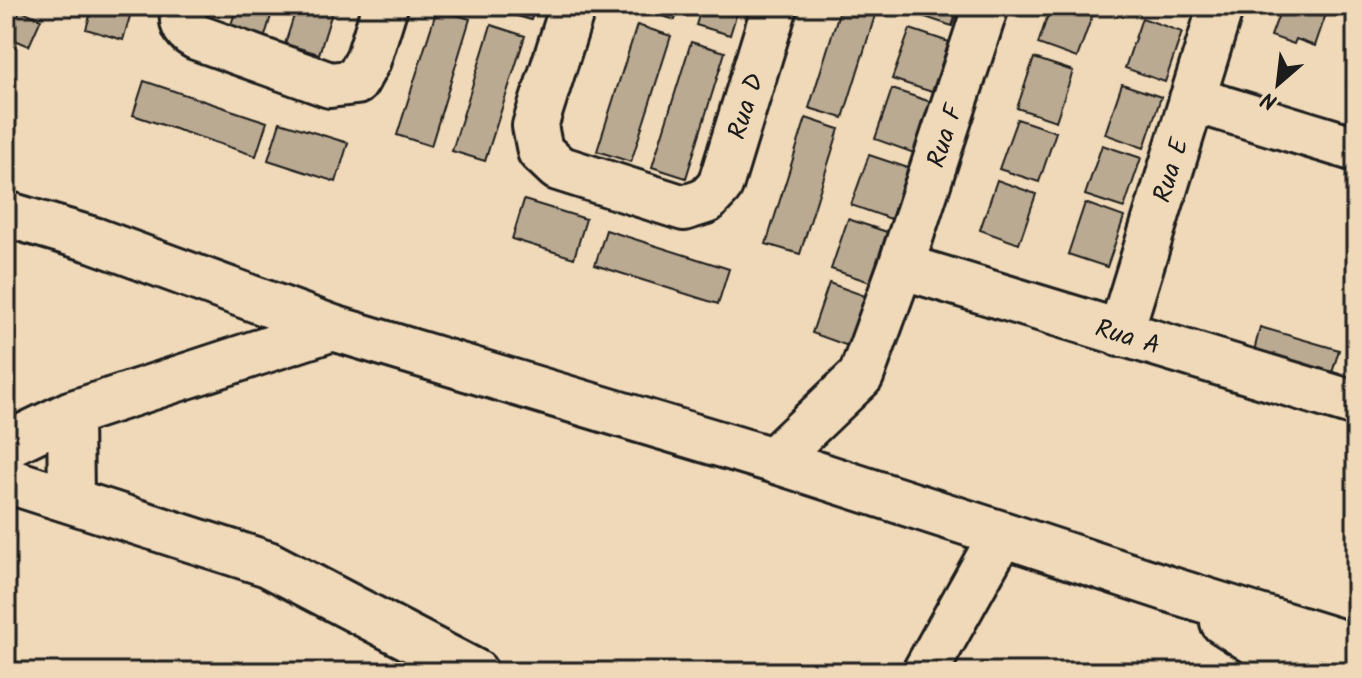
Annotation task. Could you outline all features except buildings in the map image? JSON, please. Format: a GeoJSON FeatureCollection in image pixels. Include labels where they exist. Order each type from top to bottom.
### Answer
{"type":"FeatureCollection","features":[{"type":"Feature","properties":{"kind":"street"},"geometry":{"type":"LineString","coordinates":[[185,6],[184,27],[196,37],[330,85],[345,85],[356,82],[363,72],[385,6]]}},
{"type":"Feature","properties":{"kind":"street","name":"Rua D"},"geometry":{"type":"LineString","coordinates":[[573,6],[535,126],[540,151],[558,168],[684,208],[706,201],[720,186],[775,6]]}},
{"type":"Feature","properties":{"kind":"street","name":"Rua F"},"geometry":{"type":"LineString","coordinates":[[773,460],[861,376],[901,266],[986,6]]}},
{"type":"Feature","properties":{"kind":"street","name":"Rua E"},"geometry":{"type":"LineString","coordinates":[[1120,334],[1221,6]]}},
{"type":"Feature","properties":{"kind":"street"},"geometry":{"type":"LineString","coordinates":[[1192,99],[1356,149]]}},
{"type":"Feature","properties":{"kind":"street"},"geometry":{"type":"LineString","coordinates":[[6,214],[94,240],[333,328],[773,460],[1356,647]]}},
{"type":"Feature","properties":{"kind":"street","name":"Rua A"},"geometry":{"type":"LineString","coordinates":[[901,266],[1356,404]]}},
{"type":"Feature","properties":{"kind":"street"},"geometry":{"type":"LineString","coordinates":[[6,445],[70,414],[333,328]]}},
{"type":"Feature","properties":{"kind":"street"},"geometry":{"type":"LineString","coordinates":[[70,414],[71,500]]}},
{"type":"Feature","properties":{"kind":"street"},"geometry":{"type":"LineString","coordinates":[[6,480],[268,564],[475,672]]}},
{"type":"Feature","properties":{"kind":"street"},"geometry":{"type":"LineString","coordinates":[[925,672],[1002,534]]}},
{"type":"Feature","properties":{"kind":"street"},"geometry":{"type":"LineString","coordinates":[[1175,591],[1302,672]]}}]}
